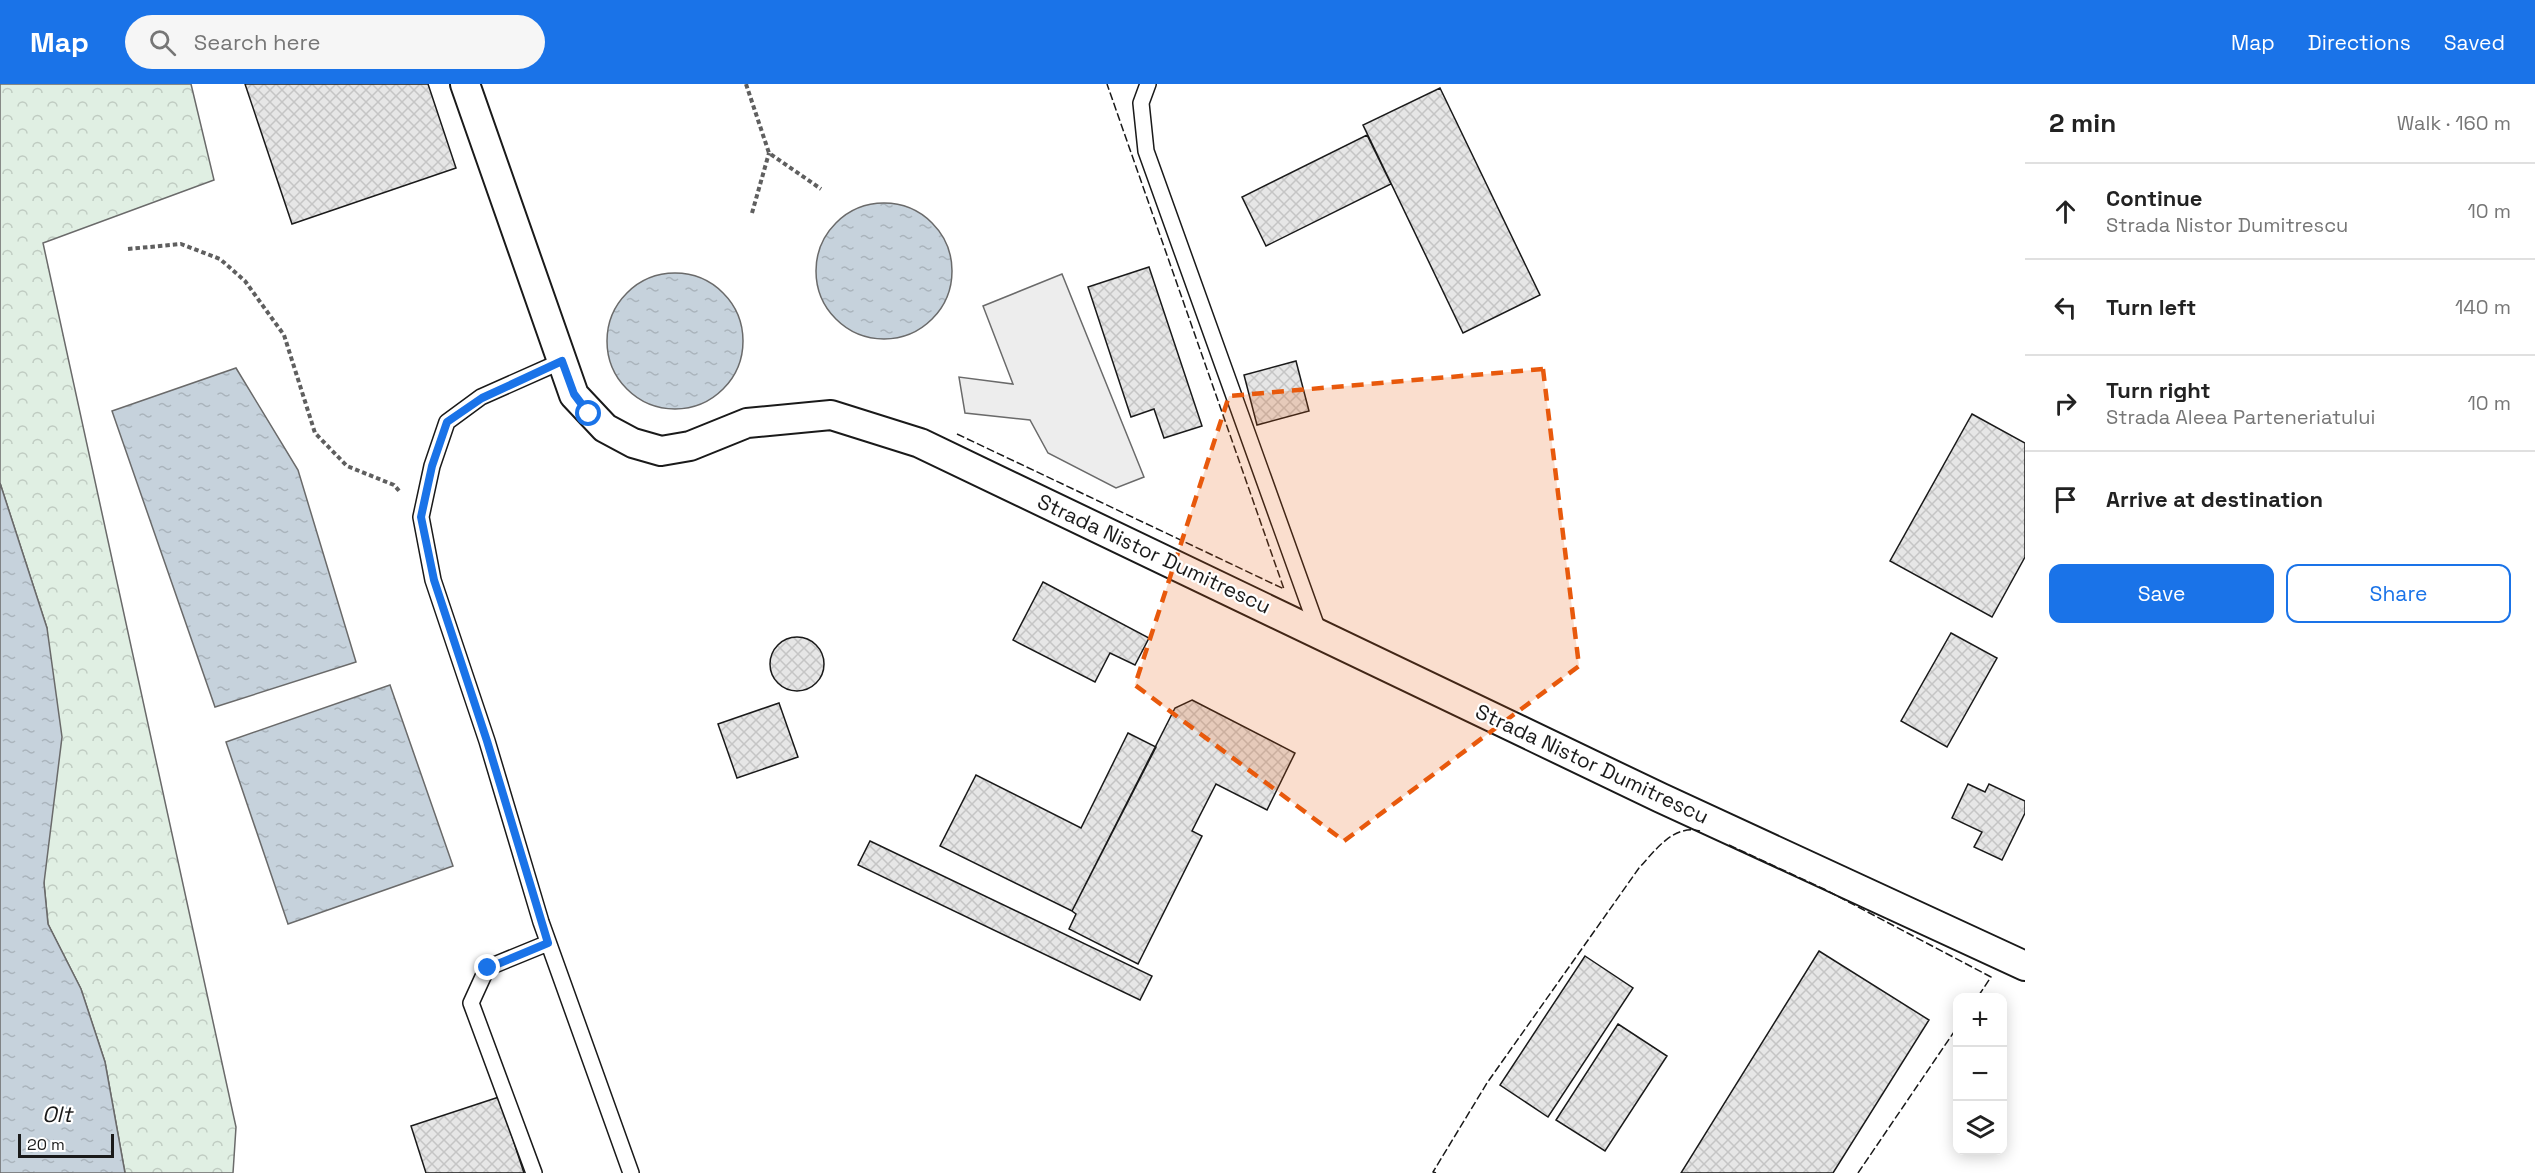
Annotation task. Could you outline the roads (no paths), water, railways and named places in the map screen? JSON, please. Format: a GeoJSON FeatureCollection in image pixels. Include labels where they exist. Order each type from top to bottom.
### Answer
{"type":"FeatureCollection","features":[{"type":"Feature","properties":{"kind":"street","name":"Strada Nistor Dumitrescu"},"geometry":{"type":"LineString","coordinates":[[465,84],[574,394],[589,414],[605,429],[633,443],[661,451],[690,446],[747,423],[831,415],[920,443],[1650,793],[2025,966]]}},
{"type":"Feature","properties":{"kind":"lane"},"geometry":{"type":"LineString","coordinates":[[1148,84],[1141,103],[1146,151],[1319,633]]}},
{"type":"Feature","properties":{"kind":"lane"},"geometry":{"type":"LineString","coordinates":[[562,361],[482,398],[447,422],[432,466],[421,517],[434,580],[487,741],[548,943],[631,1173]]}},
{"type":"Feature","properties":{"kind":"lane"},"geometry":{"type":"LineString","coordinates":[[534,1173],[471,1003],[488,968],[548,943]]}},
{"type":"Feature","properties":{"kind":"water"},"geometry":{"type":"Polygon","coordinates":[[[884,203],[910,208],[922,214],[932,223],[941,233],[947,245],[952,271],[947,297],[941,309],[932,319],[922,328],[910,334],[884,339],[858,334],[846,328],[836,319],[827,309],[821,297],[816,271],[821,245],[827,233],[836,223],[846,214],[858,208],[884,203]]]}},
{"type":"Feature","properties":{"kind":"water"},"geometry":{"type":"Polygon","coordinates":[[[675,273],[701,278],[713,284],[723,293],[732,303],[738,315],[743,341],[738,367],[732,379],[723,389],[713,398],[701,404],[675,409],[649,404],[637,398],[627,389],[618,379],[612,367],[607,341],[612,315],[618,303],[627,293],[637,284],[649,278],[675,273]]]}},
{"type":"Feature","properties":{"kind":"water"},"geometry":{"type":"Polygon","coordinates":[[[236,368],[298,470],[356,662],[215,707],[112,411],[236,368]]]}},
{"type":"Feature","properties":{"kind":"water","name":"Olt"},"geometry":{"type":"Polygon","coordinates":[[[0,483],[47,628],[62,737],[44,883],[48,924],[81,989],[105,1062],[125,1173],[0,1173],[0,483]]]}},
{"type":"Feature","properties":{"kind":"water"},"geometry":{"type":"Polygon","coordinates":[[[390,685],[453,866],[288,924],[226,742],[390,685]]]}}]}
